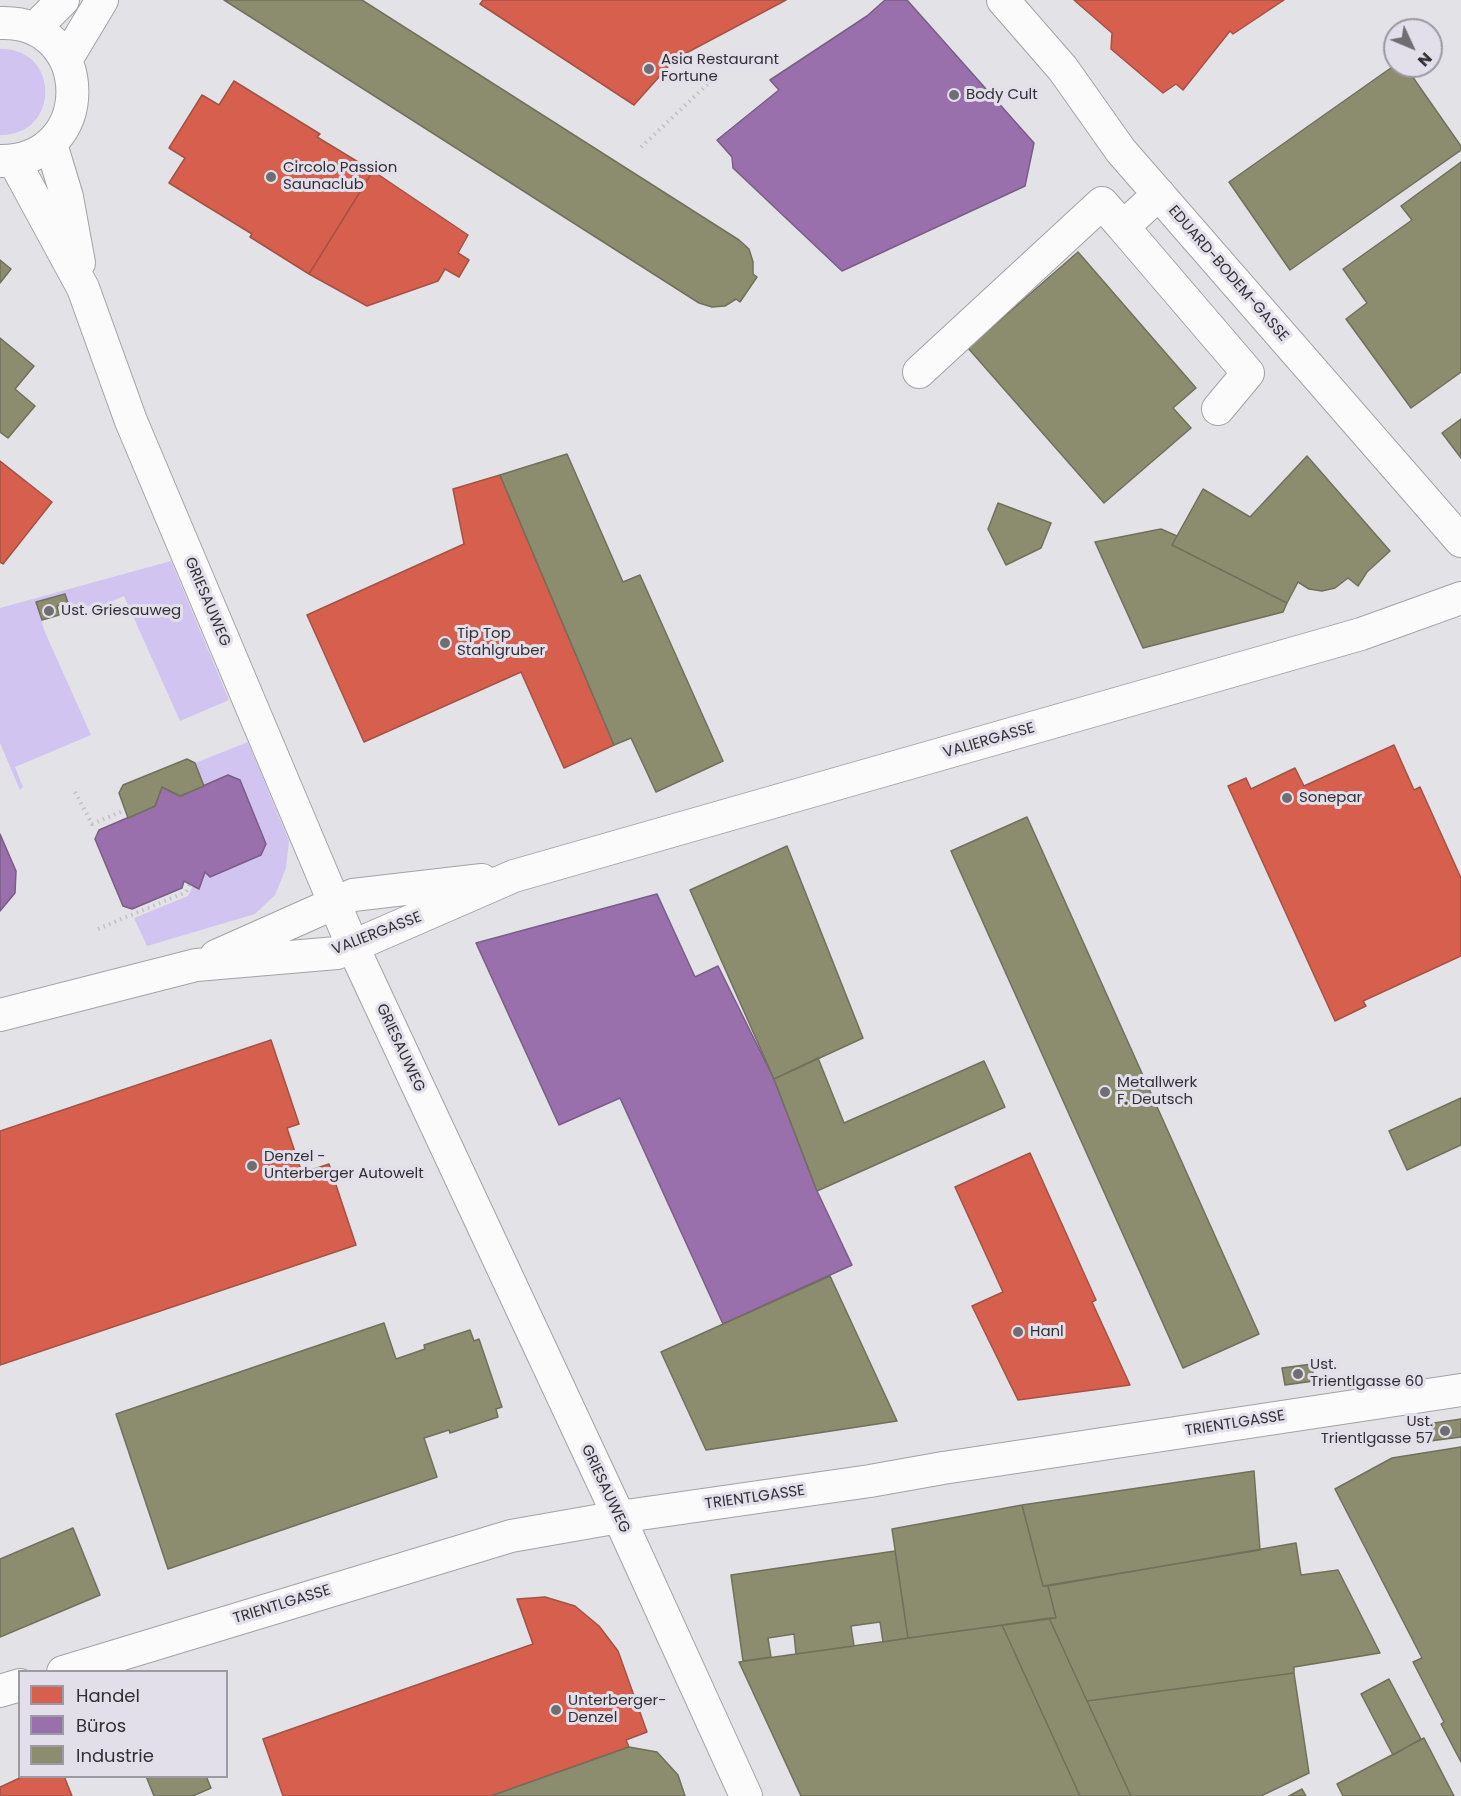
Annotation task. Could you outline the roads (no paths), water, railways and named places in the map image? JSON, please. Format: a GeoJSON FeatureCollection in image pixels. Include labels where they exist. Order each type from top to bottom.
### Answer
{"type":"FeatureCollection","features":[{"type":"Feature","properties":{"kind":"street"},"geometry":{"type":"LineString","coordinates":[[10,22],[63,0]]}},
{"type":"Feature","properties":{"kind":"street"},"geometry":{"type":"LineString","coordinates":[[66,60],[102,0]]}},
{"type":"Feature","properties":{"kind":"street","name":"EDUARD-BODEM-GASSE"},"geometry":{"type":"LineString","coordinates":[[1003,0],[1063,69],[1121,151],[1461,541]]}},
{"type":"Feature","properties":{"kind":"street"},"geometry":{"type":"LineString","coordinates":[[7,161],[32,156],[51,144],[65,126],[73,104],[73,81],[66,60],[52,42],[10,22]]}},
{"type":"Feature","properties":{"kind":"street","name":"GRIESAUWEG"},"geometry":{"type":"LineString","coordinates":[[51,144],[67,197],[84,288],[131,421],[352,946],[619,1517],[746,1796]]}},
{"type":"Feature","properties":{"kind":"street","name":"GRIESAUWEG"},"geometry":{"type":"LineString","coordinates":[[7,161],[84,288]]}},
{"type":"Feature","properties":{"kind":"street"},"geometry":{"type":"LineString","coordinates":[[1123,226],[1159,194]]}},
{"type":"Feature","properties":{"kind":"street"},"geometry":{"type":"LineString","coordinates":[[919,372],[1102,203],[1248,373],[1218,409]]}},
{"type":"Feature","properties":{"kind":"street","name":"VALIERGASSE"},"geometry":{"type":"LineString","coordinates":[[0,1015],[196,965],[337,953],[514,876],[1361,634],[1461,598]]}},
{"type":"Feature","properties":{"kind":"street","name":"VALIERGASSE"},"geometry":{"type":"LineString","coordinates":[[196,965],[353,895],[514,876]]}},
{"type":"Feature","properties":{"kind":"street","name":"TRIENTLGASSE"},"geometry":{"type":"LineString","coordinates":[[66,1670],[511,1536],[619,1517],[870,1481],[1461,1390]]}},
{"type":"Feature","properties":{"kind":"street"},"geometry":{"type":"LineString","coordinates":[[0,1691],[18,1686]]}},
{"type":"Feature","properties":{"kind":"place","name":"Asia Restaurant Fortune"},"geometry":{"type":"Point","coordinates":[649,69]}},
{"type":"Feature","properties":{"kind":"place","name":"Body Cult"},"geometry":{"type":"Point","coordinates":[954,95]}},
{"type":"Feature","properties":{"kind":"place","name":"Circolo Passion Saunaclub"},"geometry":{"type":"Point","coordinates":[271,177]}},
{"type":"Feature","properties":{"kind":"place","name":"Ust. Griesauweg"},"geometry":{"type":"Point","coordinates":[49,611]}},
{"type":"Feature","properties":{"kind":"place","name":"Tip Top Stahlgruber"},"geometry":{"type":"Point","coordinates":[445,643]}},
{"type":"Feature","properties":{"kind":"place","name":"Sonepar"},"geometry":{"type":"Point","coordinates":[1287,798]}},
{"type":"Feature","properties":{"kind":"place","name":"Metallwerk F. Deutsch"},"geometry":{"type":"Point","coordinates":[1105,1092]}},
{"type":"Feature","properties":{"kind":"place","name":"Denzel - Unterberger Autowelt"},"geometry":{"type":"Point","coordinates":[252,1166]}},
{"type":"Feature","properties":{"kind":"place","name":"Hanl"},"geometry":{"type":"Point","coordinates":[1018,1332]}},
{"type":"Feature","properties":{"kind":"place","name":"Ust. Trientlgasse 60"},"geometry":{"type":"Point","coordinates":[1298,1374]}},
{"type":"Feature","properties":{"kind":"place","name":"Ust. Trientlgasse 57"},"geometry":{"type":"Point","coordinates":[1445,1431]}},
{"type":"Feature","properties":{"kind":"place","name":"Unterberger- Denzel"},"geometry":{"type":"Point","coordinates":[556,1710]}}]}
